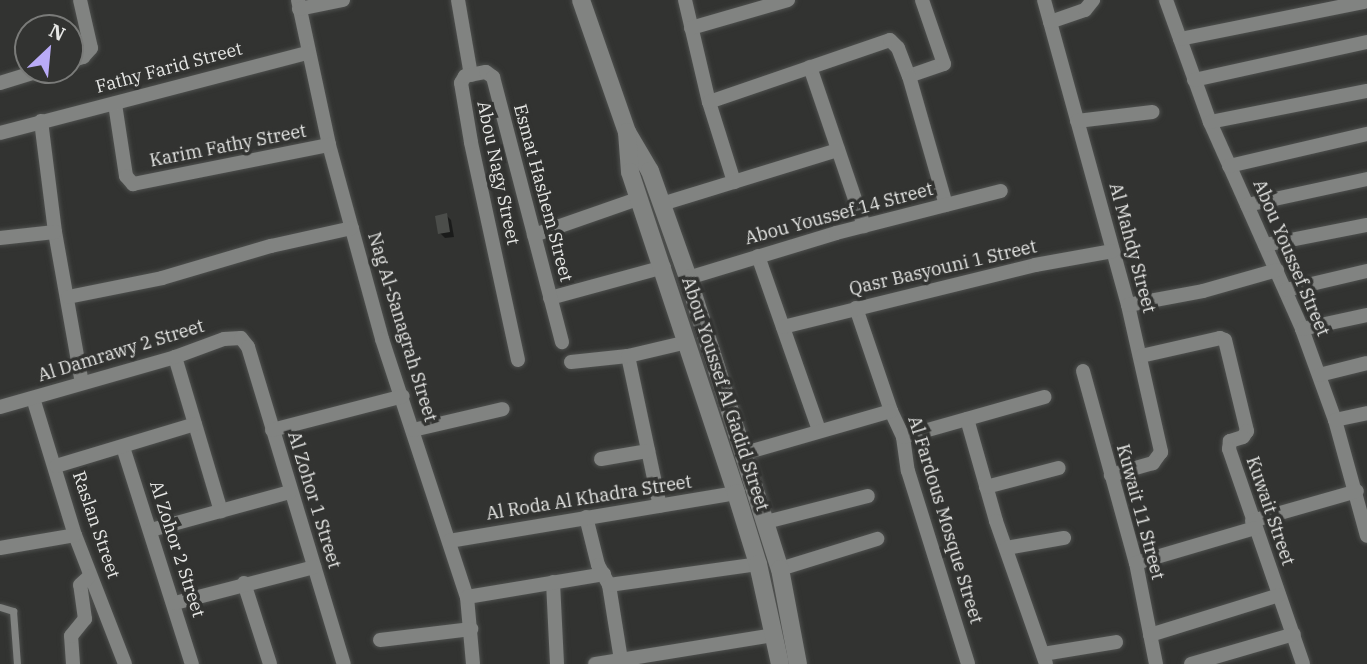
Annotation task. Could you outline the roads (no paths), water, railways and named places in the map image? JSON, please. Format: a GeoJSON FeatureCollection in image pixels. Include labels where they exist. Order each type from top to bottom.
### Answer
{"type":"FeatureCollection","features":[{"type":"Feature","properties":{"kind":"street"},"geometry":{"type":"LineString","coordinates":[[298,4],[342,0]]}},
{"type":"Feature","properties":{"kind":"street","name":"Abou Nagy Street"},"geometry":{"type":"LineString","coordinates":[[458,0],[471,75],[463,78],[461,83],[518,360]]}},
{"type":"Feature","properties":{"kind":"street","name":"Abou Youssef Al Gadid Street"},"geometry":{"type":"LineString","coordinates":[[581,0],[627,132],[628,159],[643,188],[664,267],[758,564],[780,664]]}},
{"type":"Feature","properties":{"kind":"street"},"geometry":{"type":"LineString","coordinates":[[685,0],[709,102],[734,182]]}},
{"type":"Feature","properties":{"kind":"street"},"geometry":{"type":"LineString","coordinates":[[691,28],[788,0]]}},
{"type":"Feature","properties":{"kind":"street"},"geometry":{"type":"LineString","coordinates":[[909,76],[944,64],[922,0]]}},
{"type":"Feature","properties":{"kind":"street","name":"Al Mahdy Street"},"geometry":{"type":"LineString","coordinates":[[1044,0],[1128,304],[1161,452],[1153,463],[1111,475]]}},
{"type":"Feature","properties":{"kind":"street"},"geometry":{"type":"LineString","coordinates":[[1050,22],[1085,10],[1093,0]]}},
{"type":"Feature","properties":{"kind":"street","name":"Abou Youssef Street"},"geometry":{"type":"LineString","coordinates":[[1166,0],[1210,122],[1302,329],[1335,420],[1357,491],[1367,536]]}},
{"type":"Feature","properties":{"kind":"street","name":"Nag Al-Sanagrah Street"},"geometry":{"type":"LineString","coordinates":[[298,4],[329,145],[382,339],[403,396],[467,597],[473,664]]}},
{"type":"Feature","properties":{"kind":"street"},"geometry":{"type":"LineString","coordinates":[[1180,39],[1365,5]]}},
{"type":"Feature","properties":{"kind":"street"},"geometry":{"type":"LineString","coordinates":[[84,19],[90,48],[89,53],[84,55]]}},
{"type":"Feature","properties":{"kind":"street"},"geometry":{"type":"LineString","coordinates":[[709,102],[890,40],[898,48],[909,76],[946,205]]}},
{"type":"Feature","properties":{"kind":"street"},"geometry":{"type":"LineString","coordinates":[[1194,80],[1367,43]]}},
{"type":"Feature","properties":{"kind":"street","name":"Fathy Farid Street"},"geometry":{"type":"LineString","coordinates":[[0,133],[308,53]]}},
{"type":"Feature","properties":{"kind":"street"},"geometry":{"type":"LineString","coordinates":[[810,66],[864,226]]}},
{"type":"Feature","properties":{"kind":"street","name":"Esmat Hashem Street"},"geometry":{"type":"LineString","coordinates":[[471,75],[489,72],[492,77],[562,342]]}},
{"type":"Feature","properties":{"kind":"street"},"geometry":{"type":"LineString","coordinates":[[1210,122],[1367,91]]}},
{"type":"Feature","properties":{"kind":"street","name":"Karim Fathy Street"},"geometry":{"type":"LineString","coordinates":[[115,104],[126,176],[133,184],[329,145]]}},
{"type":"Feature","properties":{"kind":"street"},"geometry":{"type":"LineString","coordinates":[[1077,121],[1152,112]]}},
{"type":"Feature","properties":{"kind":"street"},"geometry":{"type":"LineString","coordinates":[[41,121],[55,233],[82,383]]}},
{"type":"Feature","properties":{"kind":"street"},"geometry":{"type":"LineString","coordinates":[[1229,166],[1367,134]]}},
{"type":"Feature","properties":{"kind":"street"},"geometry":{"type":"LineString","coordinates":[[662,204],[838,150]]}},
{"type":"Feature","properties":{"kind":"street"},"geometry":{"type":"LineString","coordinates":[[1247,205],[1367,179]]}},
{"type":"Feature","properties":{"kind":"street"},"geometry":{"type":"LineString","coordinates":[[534,235],[643,188]]}},
{"type":"Feature","properties":{"kind":"street","name":"Abou Youssef Al Gadid Street"},"geometry":{"type":"LineString","coordinates":[[643,188],[662,204],[745,453],[779,569],[798,664]]}},
{"type":"Feature","properties":{"kind":"street","name":"Abou Youssef 14 Street"},"geometry":{"type":"LineString","coordinates":[[688,278],[864,226],[1001,191]]}},
{"type":"Feature","properties":{"kind":"street"},"geometry":{"type":"LineString","coordinates":[[1265,245],[1367,225]]}},
{"type":"Feature","properties":{"kind":"street"},"geometry":{"type":"LineString","coordinates":[[68,297],[162,278],[271,246],[352,228]]}},
{"type":"Feature","properties":{"kind":"street"},"geometry":{"type":"LineString","coordinates":[[0,238],[55,233]]}},
{"type":"Feature","properties":{"kind":"street","name":"Qasr Basyouni 1 Street"},"geometry":{"type":"LineString","coordinates":[[783,327],[1035,265],[1113,251]]}},
{"type":"Feature","properties":{"kind":"street"},"geometry":{"type":"LineString","coordinates":[[758,256],[819,430]]}},
{"type":"Feature","properties":{"kind":"street"},"geometry":{"type":"LineString","coordinates":[[550,298],[664,267]]}},
{"type":"Feature","properties":{"kind":"street"},"geometry":{"type":"LineString","coordinates":[[1128,304],[1203,292],[1277,270]]}},
{"type":"Feature","properties":{"kind":"street"},"geometry":{"type":"LineString","coordinates":[[1286,290],[1367,271]]}},
{"type":"Feature","properties":{"kind":"street","name":"Al Fardous Mosque Street"},"geometry":{"type":"LineString","coordinates":[[856,308],[891,411],[903,437],[908,471],[968,664]]}},
{"type":"Feature","properties":{"kind":"street"},"geometry":{"type":"LineString","coordinates":[[1302,329],[1367,314]]}},
{"type":"Feature","properties":{"kind":"street","name":"Al Damrawy 2 Street"},"geometry":{"type":"LineString","coordinates":[[0,406],[175,357],[235,336],[241,338],[248,348]]}},
{"type":"Feature","properties":{"kind":"street","name":"Kuwait Street"},"geometry":{"type":"LineString","coordinates":[[1140,356],[1223,338],[1247,431],[1243,437],[1230,440],[1228,446],[1303,664]]}},
{"type":"Feature","properties":{"kind":"street"},"geometry":{"type":"LineString","coordinates":[[571,362],[628,356],[687,342]]}},
{"type":"Feature","properties":{"kind":"street","name":"Al Zohor 1 Street"},"geometry":{"type":"LineString","coordinates":[[248,348],[344,664]]}},
{"type":"Feature","properties":{"kind":"street"},"geometry":{"type":"LineString","coordinates":[[628,356],[660,506]]}},
{"type":"Feature","properties":{"kind":"street"},"geometry":{"type":"LineString","coordinates":[[175,357],[221,511]]}},
{"type":"Feature","properties":{"kind":"street"},"geometry":{"type":"LineString","coordinates":[[1319,375],[1367,363]]}},
{"type":"Feature","properties":{"kind":"street","name":"Kuwait 11 Street"},"geometry":{"type":"LineString","coordinates":[[1083,371],[1136,563],[1156,664]]}},
{"type":"Feature","properties":{"kind":"street"},"geometry":{"type":"LineString","coordinates":[[272,430],[403,396]]}},
{"type":"Feature","properties":{"kind":"street"},"geometry":{"type":"LineString","coordinates":[[903,437],[1044,397]]}},
{"type":"Feature","properties":{"kind":"street","name":"Raslan Street"},"geometry":{"type":"LineString","coordinates":[[33,398],[75,535],[125,664]]}},
{"type":"Feature","properties":{"kind":"street"},"geometry":{"type":"LineString","coordinates":[[413,429],[503,409]]}},
{"type":"Feature","properties":{"kind":"street"},"geometry":{"type":"LineString","coordinates":[[745,453],[891,411]]}},
{"type":"Feature","properties":{"kind":"street"},"geometry":{"type":"LineString","coordinates":[[1335,420],[1367,413]]}},
{"type":"Feature","properties":{"kind":"street"},"geometry":{"type":"LineString","coordinates":[[967,419],[986,487],[1044,659],[1116,642]]}},
{"type":"Feature","properties":{"kind":"street"},"geometry":{"type":"LineString","coordinates":[[56,466],[195,425]]}},
{"type":"Feature","properties":{"kind":"street","name":"Al Zohor 2 Street"},"geometry":{"type":"LineString","coordinates":[[124,447],[192,664]]}},
{"type":"Feature","properties":{"kind":"street"},"geometry":{"type":"LineString","coordinates":[[601,459],[648,452]]}},
{"type":"Feature","properties":{"kind":"street"},"geometry":{"type":"LineString","coordinates":[[986,487],[1059,467]]}},
{"type":"Feature","properties":{"kind":"street"},"geometry":{"type":"LineString","coordinates":[[1136,563],[1357,491]]}},
{"type":"Feature","properties":{"kind":"street"},"geometry":{"type":"LineString","coordinates":[[151,530],[290,492]]}},
{"type":"Feature","properties":{"kind":"street","name":"Al Roda Al Khadra Street"},"geometry":{"type":"LineString","coordinates":[[449,541],[736,493]]}},
{"type":"Feature","properties":{"kind":"street"},"geometry":{"type":"LineString","coordinates":[[766,522],[868,496]]}},
{"type":"Feature","properties":{"kind":"street"},"geometry":{"type":"LineString","coordinates":[[586,517],[598,565],[607,579],[621,660]]}},
{"type":"Feature","properties":{"kind":"street"},"geometry":{"type":"LineString","coordinates":[[0,548],[75,535]]}},
{"type":"Feature","properties":{"kind":"street"},"geometry":{"type":"LineString","coordinates":[[1006,548],[1064,538]]}},
{"type":"Feature","properties":{"kind":"street"},"geometry":{"type":"LineString","coordinates":[[779,569],[877,539]]}},
{"type":"Feature","properties":{"kind":"street"},"geometry":{"type":"LineString","coordinates":[[467,597],[553,582],[758,564]]}},
{"type":"Feature","properties":{"kind":"street"},"geometry":{"type":"LineString","coordinates":[[175,603],[314,567]]}},
{"type":"Feature","properties":{"kind":"street"},"geometry":{"type":"LineString","coordinates":[[73,664],[71,636],[85,619],[80,585],[90,576]]}},
{"type":"Feature","properties":{"kind":"street"},"geometry":{"type":"LineString","coordinates":[[553,582],[557,664]]}},
{"type":"Feature","properties":{"kind":"street"},"geometry":{"type":"LineString","coordinates":[[244,583],[270,664]]}},
{"type":"Feature","properties":{"kind":"street"},"geometry":{"type":"LineString","coordinates":[[1150,635],[1279,595]]}},
{"type":"Feature","properties":{"kind":"street"},"geometry":{"type":"LineString","coordinates":[[380,640],[471,629]]}},
{"type":"Feature","properties":{"kind":"street"},"geometry":{"type":"LineString","coordinates":[[1191,664],[1229,659],[1294,634]]}},
{"type":"Feature","properties":{"kind":"street"},"geometry":{"type":"LineString","coordinates":[[595,664],[774,635]]}},
{"type":"Feature","properties":{"kind":"street"},"geometry":{"type":"LineString","coordinates":[[695,648],[699,664]]}},
{"type":"Feature","properties":{"kind":"lane"},"geometry":{"type":"LineString","coordinates":[[0,607],[13,611],[17,664]]}}]}
